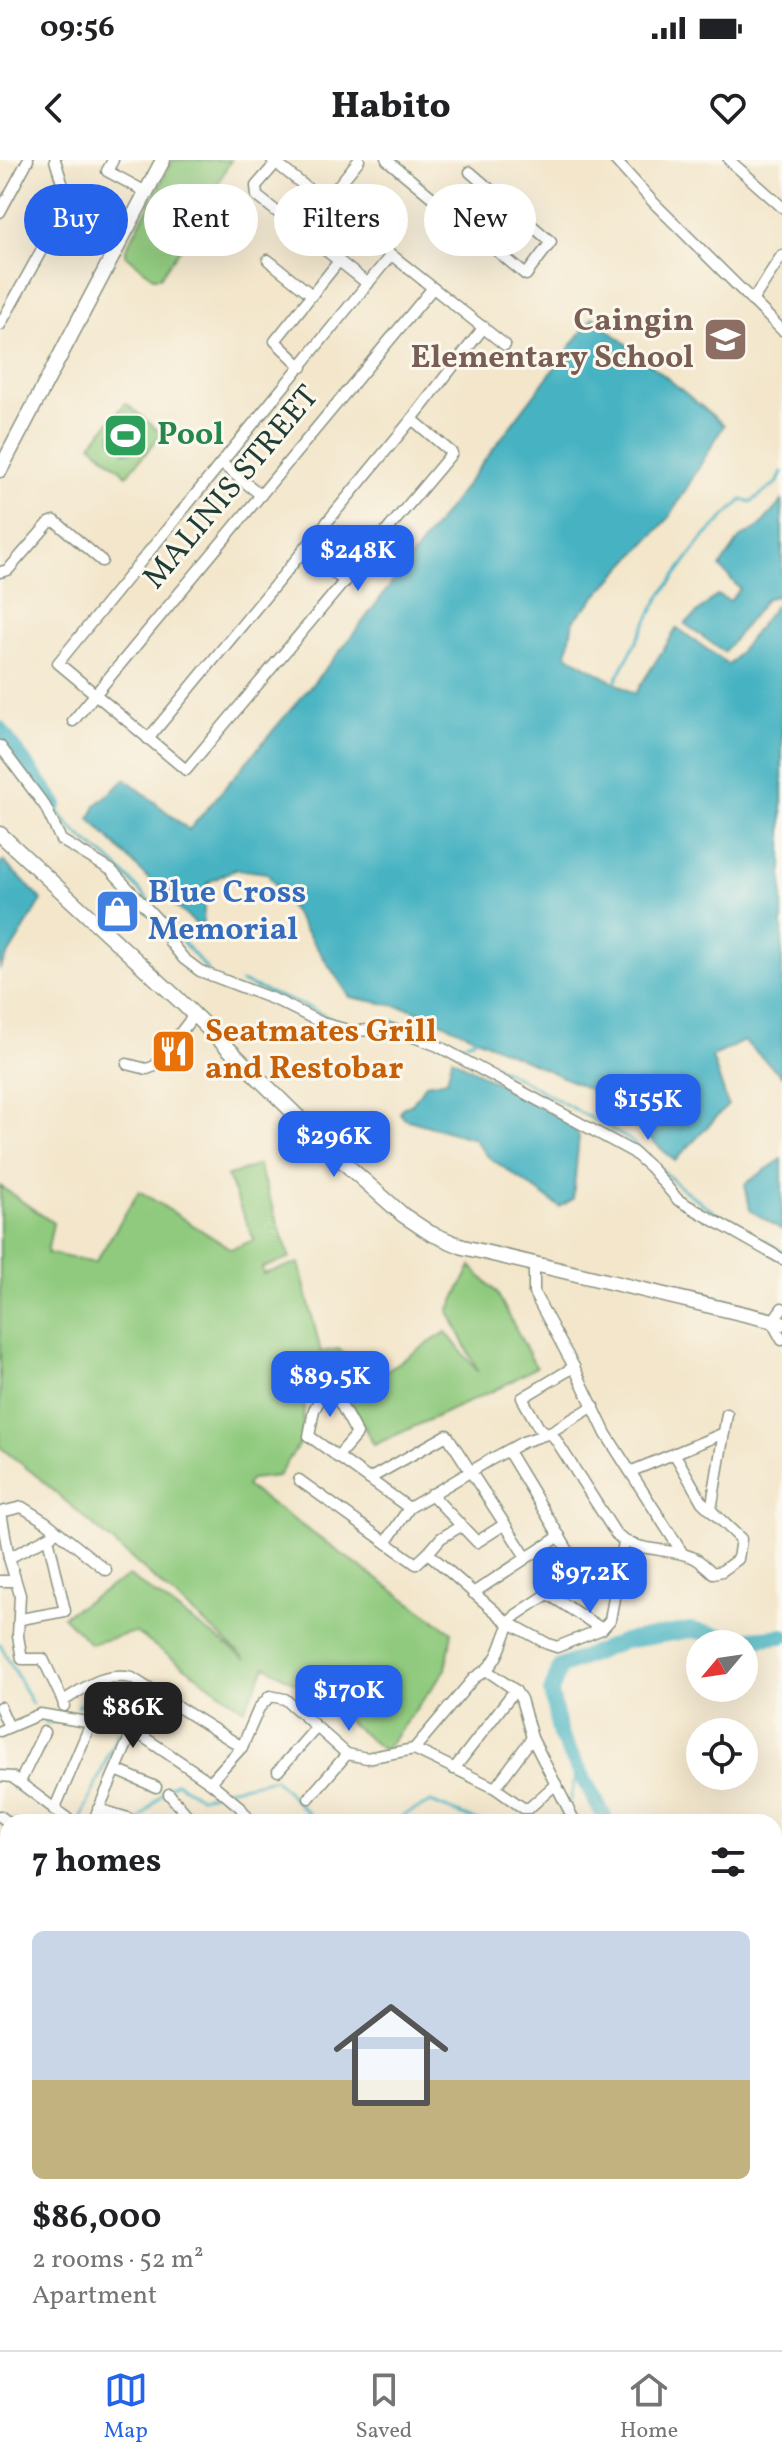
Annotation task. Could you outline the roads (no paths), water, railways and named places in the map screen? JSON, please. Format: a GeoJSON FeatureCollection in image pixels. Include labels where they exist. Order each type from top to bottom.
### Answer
{"type":"FeatureCollection","features":[{"type":"Feature","properties":{"kind":"main road"},"geometry":{"type":"LineString","coordinates":[[150,184],[163,160]]}},
{"type":"Feature","properties":{"kind":"main road"},"geometry":{"type":"LineString","coordinates":[[128,226],[144,196]]}},
{"type":"Feature","properties":{"kind":"main road"},"geometry":{"type":"LineString","coordinates":[[0,470],[112,256]]}},
{"type":"Feature","properties":{"kind":"main road"},"geometry":{"type":"LineString","coordinates":[[0,834],[194,1015],[351,1169],[403,1215],[430,1233],[463,1247],[534,1265],[779,1319]]}},
{"type":"Feature","properties":{"kind":"street"},"geometry":{"type":"LineString","coordinates":[[0,212],[28,160]]}},
{"type":"Feature","properties":{"kind":"street"},"geometry":{"type":"LineString","coordinates":[[57,166],[68,160]]}},
{"type":"Feature","properties":{"kind":"street"},"geometry":{"type":"LineString","coordinates":[[113,160],[107,171],[144,191]]}},
{"type":"Feature","properties":{"kind":"street"},"geometry":{"type":"LineString","coordinates":[[340,184],[359,160]]}},
{"type":"Feature","properties":{"kind":"street"},"geometry":{"type":"LineString","coordinates":[[387,160],[526,275],[551,242],[470,172]]}},
{"type":"Feature","properties":{"kind":"street"},"geometry":{"type":"LineString","coordinates":[[615,160],[782,330]]}},
{"type":"Feature","properties":{"kind":"street"},"geometry":{"type":"LineString","coordinates":[[729,160],[782,207]]}},
{"type":"Feature","properties":{"kind":"street"},"geometry":{"type":"LineString","coordinates":[[303,184],[274,162],[256,186],[257,196],[368,284]]}},
{"type":"Feature","properties":{"kind":"street"},"geometry":{"type":"LineString","coordinates":[[752,301],[782,255]]}},
{"type":"Feature","properties":{"kind":"street"},"geometry":{"type":"LineString","coordinates":[[0,325],[38,256]]}},
{"type":"Feature","properties":{"kind":"street"},"geometry":{"type":"LineString","coordinates":[[390,256],[58,663],[186,770],[452,453],[412,419]]}},
{"type":"Feature","properties":{"kind":"street"},"geometry":{"type":"LineString","coordinates":[[392,256],[505,345]]}},
{"type":"Feature","properties":{"kind":"street"},"geometry":{"type":"LineString","coordinates":[[268,260],[312,295]]}},
{"type":"Feature","properties":{"kind":"street"},"geometry":{"type":"LineString","coordinates":[[302,367],[275,341],[339,261]]}},
{"type":"Feature","properties":{"kind":"street","name":"MALINIS STREET"},"geometry":{"type":"LineString","coordinates":[[73,721],[432,289]]}},
{"type":"Feature","properties":{"kind":"street"},"geometry":{"type":"LineString","coordinates":[[148,739],[484,327]]}},
{"type":"Feature","properties":{"kind":"street"},"geometry":{"type":"LineString","coordinates":[[222,464],[261,495]]}},
{"type":"Feature","properties":{"kind":"street"},"geometry":{"type":"LineString","coordinates":[[0,572],[8,570],[49,523],[55,521],[102,561]]}},
{"type":"Feature","properties":{"kind":"street"},"geometry":{"type":"LineString","coordinates":[[304,548],[345,582]]}},
{"type":"Feature","properties":{"kind":"street"},"geometry":{"type":"LineString","coordinates":[[0,746],[45,806],[61,840],[111,870],[166,929],[170,942],[184,959],[200,971],[278,1001],[322,1023],[352,1031],[392,1029],[438,1046],[633,1152],[678,1200],[782,1259]]}},
{"type":"Feature","properties":{"kind":"street"},"geometry":{"type":"LineString","coordinates":[[127,1064],[147,1069],[155,1066],[194,1015]]}},
{"type":"Feature","properties":{"kind":"street"},"geometry":{"type":"LineString","coordinates":[[534,1265],[534,1293],[606,1434],[683,1554]]}},
{"type":"Feature","properties":{"kind":"street"},"geometry":{"type":"LineString","coordinates":[[779,1319],[782,1340]]}},
{"type":"Feature","properties":{"kind":"street"},"geometry":{"type":"LineString","coordinates":[[574,1367],[522,1398],[539,1428],[554,1437],[624,1542],[683,1554],[696,1559],[713,1573],[722,1571],[738,1559],[741,1539],[702,1502],[674,1453]]}},
{"type":"Feature","properties":{"kind":"street"},"geometry":{"type":"LineString","coordinates":[[337,1457],[357,1434],[329,1383],[314,1410],[309,1436],[337,1457],[409,1508]]}},
{"type":"Feature","properties":{"kind":"street"},"geometry":{"type":"LineString","coordinates":[[386,1542],[409,1508],[594,1406]]}},
{"type":"Feature","properties":{"kind":"street"},"geometry":{"type":"LineString","coordinates":[[711,1510],[727,1414]]}},
{"type":"Feature","properties":{"kind":"street"},"geometry":{"type":"LineString","coordinates":[[632,1471],[724,1433]]}},
{"type":"Feature","properties":{"kind":"street"},"geometry":{"type":"LineString","coordinates":[[369,1479],[447,1435],[526,1557]]}},
{"type":"Feature","properties":{"kind":"street"},"geometry":{"type":"LineString","coordinates":[[508,1451],[581,1572],[617,1584]]}},
{"type":"Feature","properties":{"kind":"street"},"geometry":{"type":"LineString","coordinates":[[299,1480],[416,1564],[441,1538],[461,1526]]}},
{"type":"Feature","properties":{"kind":"street"},"geometry":{"type":"LineString","coordinates":[[431,1494],[477,1542],[505,1524]]}},
{"type":"Feature","properties":{"kind":"street"},"geometry":{"type":"LineString","coordinates":[[65,1716],[63,1701],[43,1659],[22,1659],[18,1636],[20,1595],[9,1558],[1,1512],[22,1507],[52,1535],[106,1570]]}},
{"type":"Feature","properties":{"kind":"street"},"geometry":{"type":"LineString","coordinates":[[9,1558],[52,1535]]}},
{"type":"Feature","properties":{"kind":"street"},"geometry":{"type":"LineString","coordinates":[[21,1619],[65,1611],[52,1535]]}},
{"type":"Feature","properties":{"kind":"street"},"geometry":{"type":"LineString","coordinates":[[473,1593],[560,1536]]}},
{"type":"Feature","properties":{"kind":"street"},"geometry":{"type":"LineString","coordinates":[[428,1553],[506,1621],[557,1647],[602,1629],[610,1620],[624,1542]]}},
{"type":"Feature","properties":{"kind":"street"},"geometry":{"type":"LineString","coordinates":[[414,1749],[474,1678],[486,1670],[500,1653],[516,1615],[581,1572]]}},
{"type":"Feature","properties":{"kind":"street"},"geometry":{"type":"LineString","coordinates":[[0,1581],[15,1581]]}},
{"type":"Feature","properties":{"kind":"street"},"geometry":{"type":"LineString","coordinates":[[548,1594],[602,1629]]}},
{"type":"Feature","properties":{"kind":"street"},"geometry":{"type":"LineString","coordinates":[[486,1670],[515,1690],[521,1699],[526,1725],[571,1814]]}},
{"type":"Feature","properties":{"kind":"street"},"geometry":{"type":"LineString","coordinates":[[63,1701],[102,1678],[119,1675],[132,1678],[242,1747]]}},
{"type":"Feature","properties":{"kind":"street"},"geometry":{"type":"LineString","coordinates":[[454,1769],[515,1690]]}},
{"type":"Feature","properties":{"kind":"street"},"geometry":{"type":"LineString","coordinates":[[210,1782],[242,1747],[259,1708],[270,1696],[285,1699],[347,1754],[367,1758],[414,1749],[495,1788],[523,1808],[529,1808],[556,1784]]}},
{"type":"Feature","properties":{"kind":"street"},"geometry":{"type":"LineString","coordinates":[[0,1707],[5,1729],[40,1714],[133,1730],[210,1782],[245,1814]]}},
{"type":"Feature","properties":{"kind":"street"},"geometry":{"type":"LineString","coordinates":[[54,1810],[92,1721]]}},
{"type":"Feature","properties":{"kind":"street"},"geometry":{"type":"LineString","coordinates":[[278,1771],[316,1728]]}},
{"type":"Feature","properties":{"kind":"street"},"geometry":{"type":"LineString","coordinates":[[96,1814],[133,1730]]}},
{"type":"Feature","properties":{"kind":"street"},"geometry":{"type":"LineString","coordinates":[[20,1782],[44,1732]]}},
{"type":"Feature","properties":{"kind":"street"},"geometry":{"type":"LineString","coordinates":[[495,1788],[532,1738]]}},
{"type":"Feature","properties":{"kind":"street"},"geometry":{"type":"LineString","coordinates":[[309,1798],[347,1754]]}},
{"type":"Feature","properties":{"kind":"street"},"geometry":{"type":"LineString","coordinates":[[116,1770],[156,1787]]}},
{"type":"Feature","properties":{"kind":"street"},"geometry":{"type":"LineString","coordinates":[[0,1776],[12,1777],[20,1782],[60,1814]]}},
{"type":"Feature","properties":{"kind":"street"},"geometry":{"type":"LineString","coordinates":[[169,1794],[186,1814]]}},
{"type":"Feature","properties":{"kind":"street"},"geometry":{"type":"LineString","coordinates":[[98,1809],[115,1814]]}},
{"type":"Feature","properties":{"kind":"water"},"geometry":{"type":"Polygon","coordinates":[[[593,317],[724,425],[669,518],[573,621],[567,655],[635,694],[677,628],[729,665],[775,606],[782,604],[782,1076],[744,1041],[712,1057],[728,1105],[675,1161],[600,1094],[412,1009],[350,997],[267,873],[235,869],[207,883],[202,929],[175,906],[90,819],[96,805],[126,779],[189,830],[342,649],[593,317]]]}},
{"type":"Feature","properties":{"kind":"water","name":"Pool"},"geometry":{"type":"Polygon","coordinates":[[[123,420],[139,434],[139,445],[135,451],[125,452],[112,440],[112,432],[123,420]]]}},
{"type":"Feature","properties":{"kind":"water"},"geometry":{"type":"Polygon","coordinates":[[[782,501],[782,590],[777,596],[767,598],[724,652],[685,624],[717,595],[730,601],[740,589],[720,567],[740,538],[759,527],[782,501]]]}},
{"type":"Feature","properties":{"kind":"water"},"geometry":{"type":"Polygon","coordinates":[[[3,861],[42,900],[0,968],[0,864],[3,861]]]}},
{"type":"Feature","properties":{"kind":"water"},"geometry":{"type":"Polygon","coordinates":[[[452,1058],[570,1124],[579,1136],[573,1199],[560,1207],[486,1155],[474,1139],[405,1119],[400,1113],[402,1108],[412,1104],[426,1084],[447,1080],[452,1058]]]}},
{"type":"Feature","properties":{"kind":"water"},"geometry":{"type":"Polygon","coordinates":[[[782,1159],[782,1230],[750,1210],[745,1184],[782,1159]]]}},
{"type":"Feature","properties":{"kind":"waterway"},"geometry":{"type":"LineString","coordinates":[[614,684],[659,598],[704,537],[742,500],[751,502],[778,482],[782,472]]}},
{"type":"Feature","properties":{"kind":"waterway"},"geometry":{"type":"LineString","coordinates":[[0,729],[55,804]]}},
{"type":"Feature","properties":{"kind":"waterway"},"geometry":{"type":"LineString","coordinates":[[55,804],[74,830],[127,876],[208,970]]}},
{"type":"Feature","properties":{"kind":"waterway"},"geometry":{"type":"LineString","coordinates":[[241,982],[337,1022]]}},
{"type":"Feature","properties":{"kind":"waterway"},"geometry":{"type":"LineString","coordinates":[[347,1026],[393,1021],[456,1046],[513,1075],[630,1140],[679,1186],[714,1212],[782,1251]]}},
{"type":"Feature","properties":{"kind":"waterway"},"geometry":{"type":"LineString","coordinates":[[456,1046],[473,1040],[477,1035]]}},
{"type":"Feature","properties":{"kind":"waterway"},"geometry":{"type":"LineString","coordinates":[[603,1814],[560,1735],[551,1692],[560,1667],[624,1641],[691,1630],[742,1640],[782,1636]]}},
{"type":"Feature","properties":{"kind":"waterway"},"geometry":{"type":"LineString","coordinates":[[0,1644],[32,1704]]}},
{"type":"Feature","properties":{"kind":"waterway"},"geometry":{"type":"LineString","coordinates":[[78,1706],[103,1691],[110,1695],[120,1714]]}},
{"type":"Feature","properties":{"kind":"waterway"},"geometry":{"type":"LineString","coordinates":[[42,1719],[47,1723],[57,1721]]}},
{"type":"Feature","properties":{"kind":"waterway"},"geometry":{"type":"LineString","coordinates":[[83,1814],[118,1732]]}},
{"type":"Feature","properties":{"kind":"waterway"},"geometry":{"type":"LineString","coordinates":[[570,1801],[577,1770]]}},
{"type":"Feature","properties":{"kind":"waterway"},"geometry":{"type":"LineString","coordinates":[[227,1789],[275,1779],[308,1814]]}},
{"type":"Feature","properties":{"kind":"waterway"},"geometry":{"type":"LineString","coordinates":[[145,1814],[176,1782],[200,1797],[212,1795]]}},
{"type":"Feature","properties":{"kind":"waterway"},"geometry":{"type":"LineString","coordinates":[[406,1814],[431,1802],[460,1814]]}},
{"type":"Feature","properties":{"kind":"place","name":"Caingin Elementary School"},"geometry":{"type":"Point","coordinates":[725,340]}},
{"type":"Feature","properties":{"kind":"place","name":"Pool"},"geometry":{"type":"Point","coordinates":[126,436]}},
{"type":"Feature","properties":{"kind":"place","name":"Blue Cross Memorial"},"geometry":{"type":"Point","coordinates":[117,912]}},
{"type":"Feature","properties":{"kind":"place","name":"Seatmates Grill and Restobar"},"geometry":{"type":"Point","coordinates":[174,1051]}}]}
